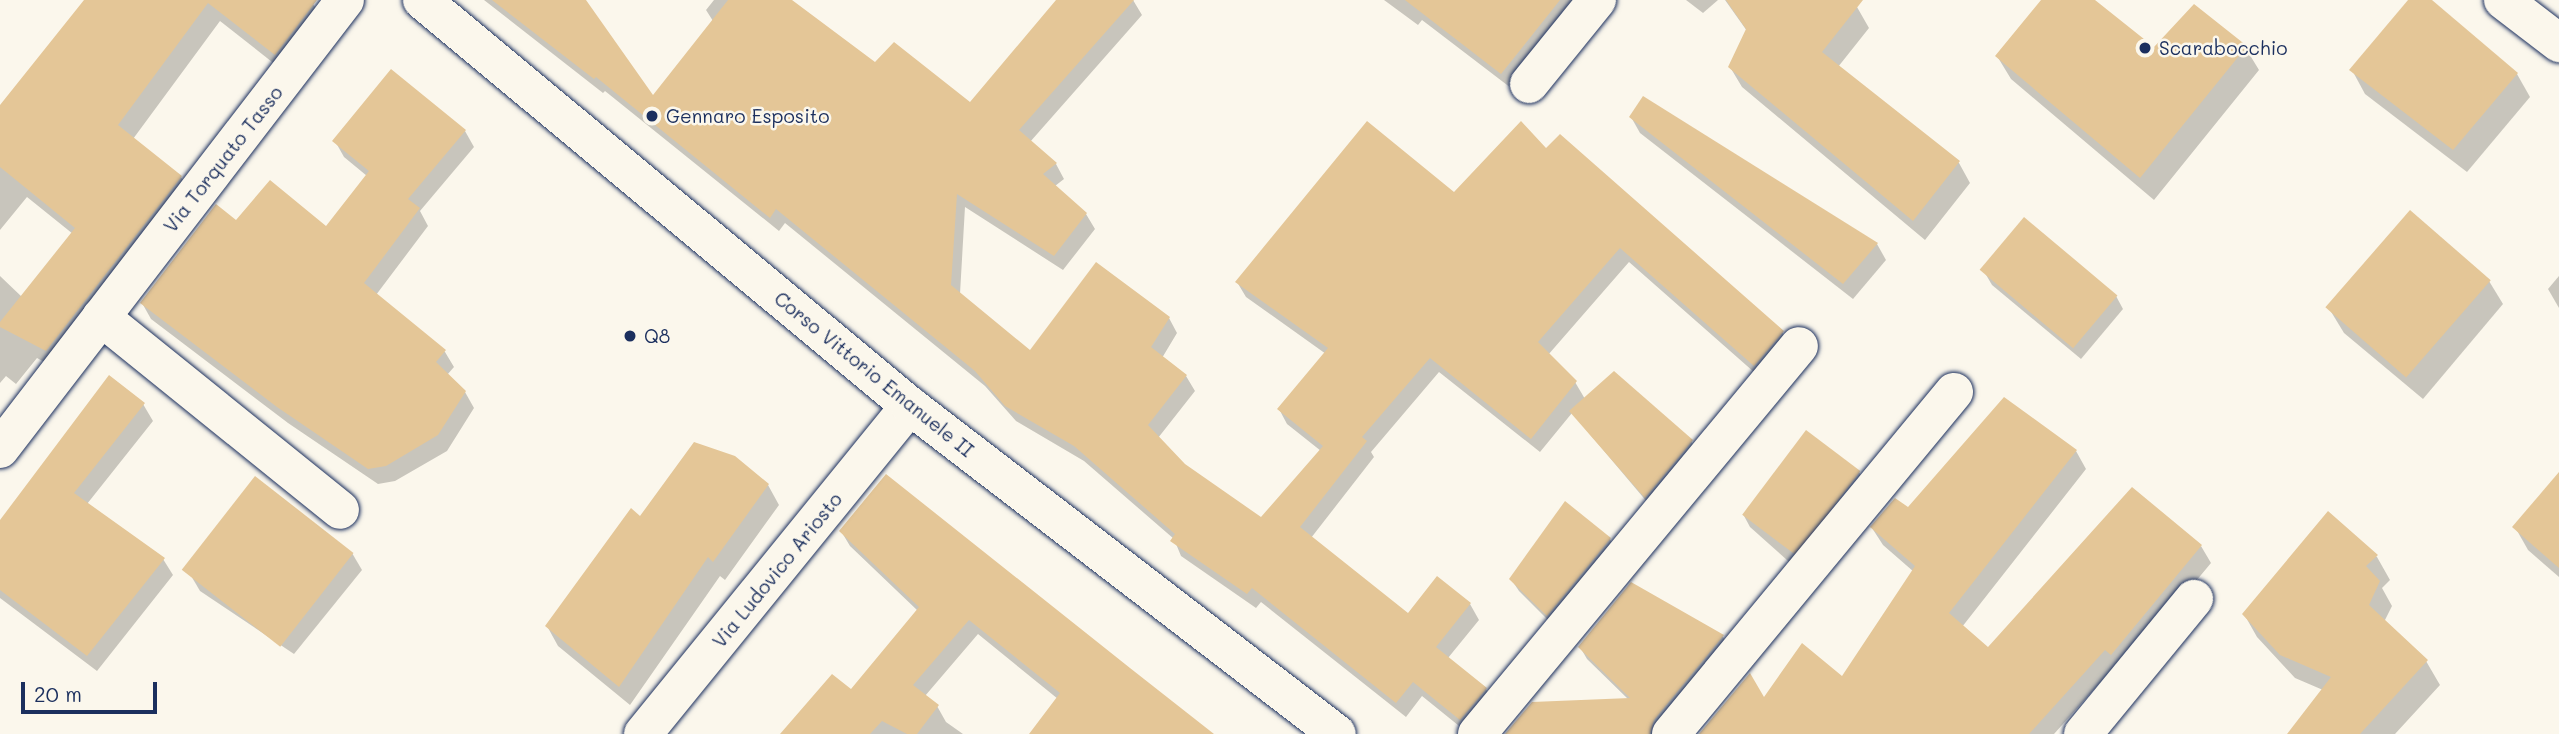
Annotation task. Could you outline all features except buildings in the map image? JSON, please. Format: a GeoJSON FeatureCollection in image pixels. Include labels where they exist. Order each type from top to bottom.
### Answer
{"type":"FeatureCollection","features":[{"type":"Feature","properties":{"kind":"street","name":"Via Torquato Tasso"},"geometry":{"type":"LineString","coordinates":[[0,449],[345,0]]}},
{"type":"Feature","properties":{"kind":"street","name":"Corso Vittorio Emanuele II"},"geometry":{"type":"LineString","coordinates":[[422,0],[910,406],[1337,734]]}},
{"type":"Feature","properties":{"kind":"street"},"geometry":{"type":"LineString","coordinates":[[1529,84],[1597,0]]}},
{"type":"Feature","properties":{"kind":"street"},"geometry":{"type":"LineString","coordinates":[[2503,0],[2559,43]]}},
{"type":"Feature","properties":{"kind":"street"},"geometry":{"type":"LineString","coordinates":[[101,317],[340,510]]}},
{"type":"Feature","properties":{"kind":"street"},"geometry":{"type":"LineString","coordinates":[[1478,734],[1799,346]]}},
{"type":"Feature","properties":{"kind":"street"},"geometry":{"type":"LineString","coordinates":[[1671,734],[1954,392]]}},
{"type":"Feature","properties":{"kind":"street","name":"Via Ludovico Ariosto"},"geometry":{"type":"LineString","coordinates":[[643,734],[910,406]]}},
{"type":"Feature","properties":{"kind":"street"},"geometry":{"type":"LineString","coordinates":[[2083,734],[2194,599]]}},
{"type":"Feature","properties":{"kind":"place","name":"Scarabocchio"},"geometry":{"type":"Point","coordinates":[2145,48]}},
{"type":"Feature","properties":{"kind":"place","name":"Gennaro Esposito"},"geometry":{"type":"Point","coordinates":[652,116]}},
{"type":"Feature","properties":{"kind":"place","name":"Q8"},"geometry":{"type":"Point","coordinates":[630,336]}}]}
